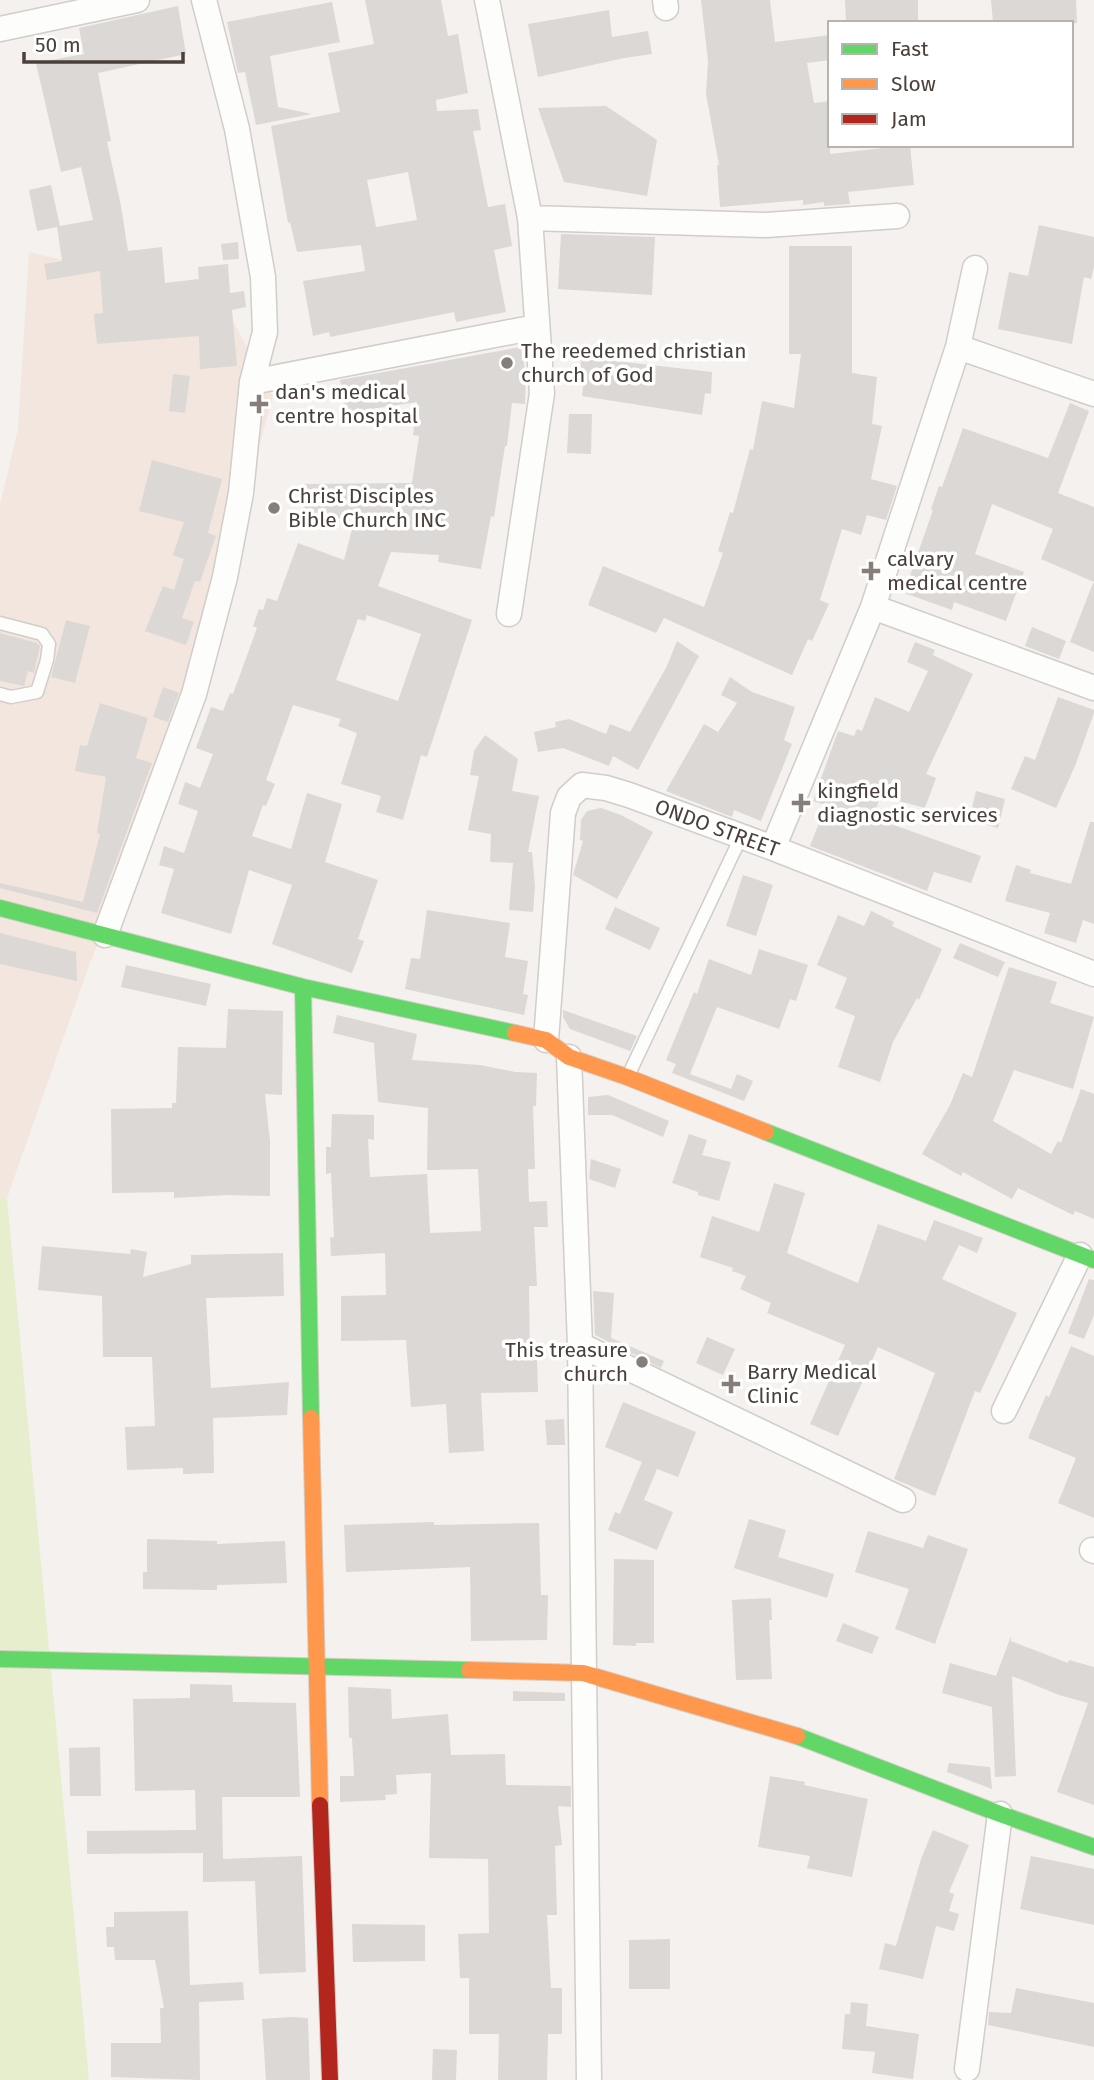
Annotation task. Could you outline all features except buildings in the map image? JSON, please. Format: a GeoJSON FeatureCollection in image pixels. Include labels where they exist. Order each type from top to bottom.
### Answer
{"type":"FeatureCollection","features":[{"type":"Feature","properties":{"kind":"street"},"geometry":{"type":"LineString","coordinates":[[0,29],[137,0]]}},
{"type":"Feature","properties":{"kind":"street"},"geometry":{"type":"LineString","coordinates":[[105,935],[194,694],[225,577],[240,493],[252,382],[265,332],[263,277],[237,129],[204,0]]}},
{"type":"Feature","properties":{"kind":"street"},"geometry":{"type":"LineString","coordinates":[[487,0],[530,218],[536,327],[541,360],[542,393],[509,614]]}},
{"type":"Feature","properties":{"kind":"street"},"geometry":{"type":"LineString","coordinates":[[530,218],[766,225],[897,216]]}},
{"type":"Feature","properties":{"kind":"street"},"geometry":{"type":"LineString","coordinates":[[773,848],[873,607],[958,346],[975,268]]}},
{"type":"Feature","properties":{"kind":"street"},"geometry":{"type":"LineString","coordinates":[[252,382],[536,327]]}},
{"type":"Feature","properties":{"kind":"street"},"geometry":{"type":"LineString","coordinates":[[958,346],[1094,394]]}},
{"type":"Feature","properties":{"kind":"street"},"geometry":{"type":"LineString","coordinates":[[873,607],[1094,688]]}},
{"type":"Feature","properties":{"kind":"street","name":"ONDO STREET"},"geometry":{"type":"LineString","coordinates":[[546,1040],[563,813],[569,797],[582,785],[606,788],[773,848],[1094,974]]}},
{"type":"Feature","properties":{"kind":"street"},"geometry":{"type":"LineString","coordinates":[[0,908],[303,987],[546,1040],[569,1057],[627,1077],[1087,1257],[1004,1411]]}},
{"type":"Feature","properties":{"kind":"street"},"geometry":{"type":"LineString","coordinates":[[303,987],[315,1666],[330,2080]]}},
{"type":"Feature","properties":{"kind":"street"},"geometry":{"type":"LineString","coordinates":[[569,1057],[580,1345],[589,2080]]}},
{"type":"Feature","properties":{"kind":"street"},"geometry":{"type":"LineString","coordinates":[[580,1345],[903,1500]]}},
{"type":"Feature","properties":{"kind":"street"},"geometry":{"type":"LineString","coordinates":[[0,1659],[583,1673],[798,1736],[1000,1814],[1094,1847]]}},
{"type":"Feature","properties":{"kind":"street"},"geometry":{"type":"LineString","coordinates":[[967,2069],[1000,1814]]}},
{"type":"Feature","properties":{"kind":"lane"},"geometry":{"type":"LineString","coordinates":[[0,623],[42,634],[50,644],[37,692],[11,697],[0,694]]}},
{"type":"Feature","properties":{"kind":"lane"},"geometry":{"type":"LineString","coordinates":[[627,1077],[741,837]]}},
{"type":"Feature","properties":{"kind":"shaded area"},"geometry":{"type":"Polygon","coordinates":[[[29,252],[220,297],[273,396],[184,721],[87,971],[7,1198],[0,1197],[0,505],[18,429],[29,252]]]}},
{"type":"Feature","properties":{"kind":"green space"},"geometry":{"type":"Polygon","coordinates":[[[0,1197],[7,1198],[89,2080],[0,2080],[0,1197]]]}},
{"type":"Feature","properties":{"kind":"traffic: fast"},"geometry":{"type":"LineString","coordinates":[[0,908],[303,987],[515,1033]]}},
{"type":"Feature","properties":{"kind":"traffic: fast"},"geometry":{"type":"LineString","coordinates":[[303,987],[311,1418]]}},
{"type":"Feature","properties":{"kind":"traffic: fast"},"geometry":{"type":"LineString","coordinates":[[766,1132],[1094,1260]]}},
{"type":"Feature","properties":{"kind":"traffic: fast"},"geometry":{"type":"LineString","coordinates":[[0,1659],[469,1670]]}},
{"type":"Feature","properties":{"kind":"traffic: fast"},"geometry":{"type":"LineString","coordinates":[[797,1736],[1094,1847]]}},
{"type":"Feature","properties":{"kind":"traffic: slow"},"geometry":{"type":"LineString","coordinates":[[515,1033],[546,1040],[569,1057],[766,1132]]}},
{"type":"Feature","properties":{"kind":"traffic: slow"},"geometry":{"type":"LineString","coordinates":[[311,1418],[320,1805]]}},
{"type":"Feature","properties":{"kind":"traffic: slow"},"geometry":{"type":"LineString","coordinates":[[469,1670],[583,1673],[797,1736]]}},
{"type":"Feature","properties":{"kind":"traffic: jam"},"geometry":{"type":"LineString","coordinates":[[320,1805],[330,2080]]}},
{"type":"Feature","properties":{"kind":"place","name":"The reedemed christian church of God"},"geometry":{"type":"Point","coordinates":[507,363]}},
{"type":"Feature","properties":{"kind":"place","name":"dan's medical centre hospital"},"geometry":{"type":"Point","coordinates":[259,404]}},
{"type":"Feature","properties":{"kind":"place","name":"Christ Disciples Bible Church INC"},"geometry":{"type":"Point","coordinates":[274,508]}},
{"type":"Feature","properties":{"kind":"place","name":"calvary medical centre"},"geometry":{"type":"Point","coordinates":[871,571]}},
{"type":"Feature","properties":{"kind":"place","name":"kingfield diagnostic services"},"geometry":{"type":"Point","coordinates":[801,803]}},
{"type":"Feature","properties":{"kind":"place","name":"This treasure church"},"geometry":{"type":"Point","coordinates":[642,1362]}},
{"type":"Feature","properties":{"kind":"place","name":"Barry Medical Clinic"},"geometry":{"type":"Point","coordinates":[731,1384]}}]}
